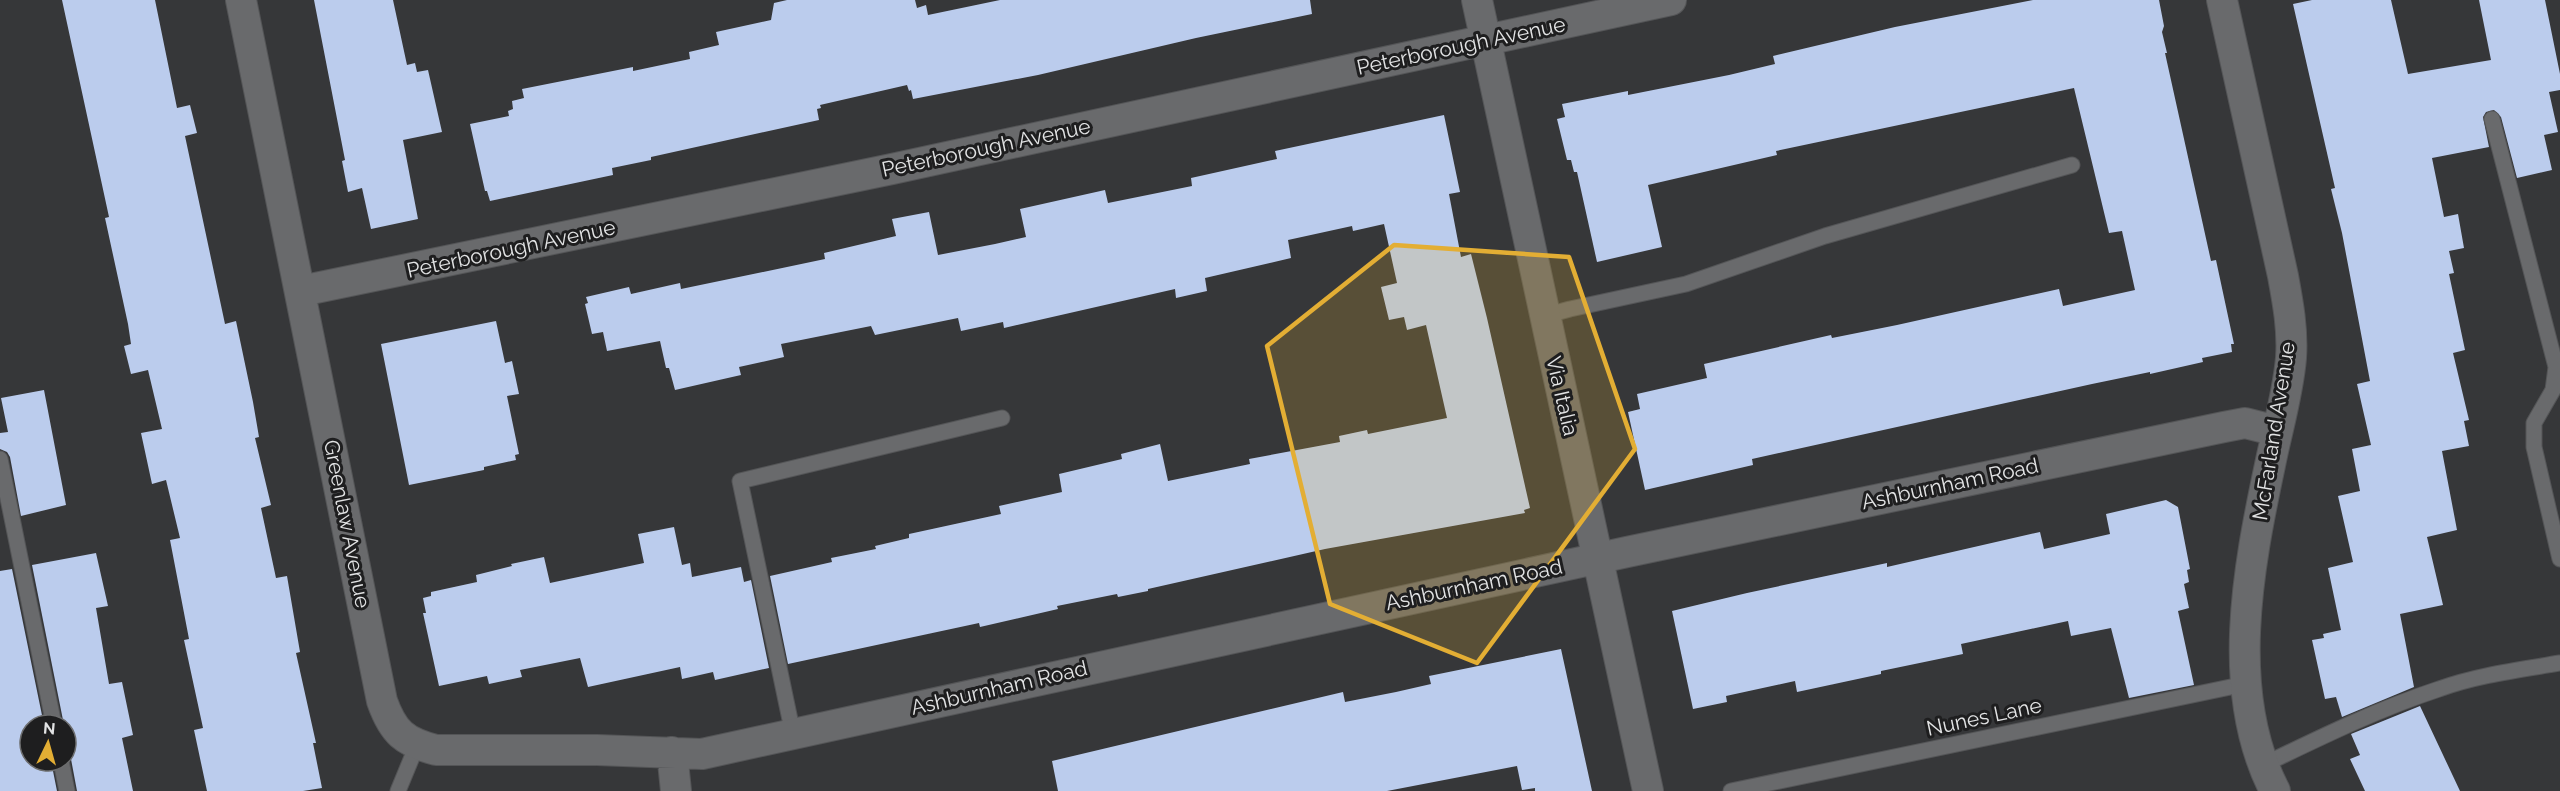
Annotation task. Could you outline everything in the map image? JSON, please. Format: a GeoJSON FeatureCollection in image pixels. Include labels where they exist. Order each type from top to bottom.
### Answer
{"type":"FeatureCollection","features":[{"type":"Feature","properties":{"kind":"street","name":"Greenlaw Avenue"},"geometry":{"type":"LineString","coordinates":[[241,0],[382,701],[388,718],[398,733],[417,745],[436,750],[672,752]]}},
{"type":"Feature","properties":{"kind":"street","name":"Via Italia"},"geometry":{"type":"LineString","coordinates":[[1477,0],[1648,791]]}},
{"type":"Feature","properties":{"kind":"street","name":"Peterborough Avenue"},"geometry":{"type":"LineString","coordinates":[[301,291],[904,166],[1671,0]]}},
{"type":"Feature","properties":{"kind":"street","name":"McFarland Avenue"},"geometry":{"type":"LineString","coordinates":[[2222,0],[2290,318],[2291,358],[2246,614],[2246,684],[2252,731],[2268,778]]}},
{"type":"Feature","properties":{"kind":"street","name":"Ashburnham Road"},"geometry":{"type":"LineString","coordinates":[[672,752],[702,754],[1598,558],[2224,427],[2245,423],[2277,431]]}},
{"type":"Feature","properties":{"kind":"street"},"geometry":{"type":"LineString","coordinates":[[672,752],[676,791]]}},
{"type":"Feature","properties":{"kind":"lane"},"geometry":{"type":"LineString","coordinates":[[2492,119],[2556,367],[2553,390],[2534,423],[2534,447],[2560,559]]}},
{"type":"Feature","properties":{"kind":"lane"},"geometry":{"type":"LineString","coordinates":[[1544,316],[1686,284],[1825,236],[2072,165]]}},
{"type":"Feature","properties":{"kind":"lane"},"geometry":{"type":"LineString","coordinates":[[793,734],[740,481],[1002,418]]}},
{"type":"Feature","properties":{"kind":"lane"},"geometry":{"type":"LineString","coordinates":[[0,459],[52,713]]}},
{"type":"Feature","properties":{"kind":"lane"},"geometry":{"type":"LineString","coordinates":[[2268,778],[2386,709],[2439,688],[2485,675],[2560,663]]}},
{"type":"Feature","properties":{"kind":"lane","name":"Nunes Lane"},"geometry":{"type":"LineString","coordinates":[[1731,791],[2246,684]]}},
{"type":"Feature","properties":{"kind":"lane"},"geometry":{"type":"LineString","coordinates":[[398,791],[417,745]]}},
{"type":"Feature","properties":{"kind":"lane"},"geometry":{"type":"LineString","coordinates":[[63,773],[67,791]]}},
{"type":"Feature","properties":{"kind":"highlighted area"},"geometry":{"type":"Polygon","coordinates":[[[1394,245],[1569,257],[1635,449],[1477,663],[1330,604],[1267,346],[1394,245]]]}},
{"type":"Feature","properties":{"kind":"building"},"geometry":{"type":"Polygon","coordinates":[[[62,0],[155,0],[177,108],[190,105],[197,133],[185,136],[225,324],[236,321],[259,437],[255,438],[271,505],[261,508],[276,578],[287,576],[300,652],[296,653],[316,743],[313,743],[322,788],[303,791],[207,791],[194,730],[203,728],[184,640],[189,639],[170,540],[180,538],[166,480],[152,484],[141,433],[162,429],[148,370],[131,374],[124,346],[131,344],[105,218],[109,217],[62,0]]]}},
{"type":"Feature","properties":{"kind":"building"},"geometry":{"type":"Polygon","coordinates":[[[314,0],[393,0],[407,65],[415,63],[417,72],[428,70],[442,132],[403,140],[418,219],[371,229],[362,188],[348,192],[342,161],[345,160],[314,0]]]}},
{"type":"Feature","properties":{"kind":"building"},"geometry":{"type":"Polygon","coordinates":[[[787,0],[915,0],[917,8],[926,5],[928,15],[1000,0],[1310,0],[1312,14],[1038,75],[913,99],[907,85],[820,105],[821,108],[817,109],[819,120],[651,157],[651,160],[612,168],[613,175],[490,201],[485,191],[470,124],[509,116],[508,111],[513,109],[512,101],[524,98],[522,89],[633,67],[633,71],[690,59],[689,52],[719,45],[716,32],[771,20],[774,3],[787,0]]]}},
{"type":"Feature","properties":{"kind":"building"},"geometry":{"type":"Polygon","coordinates":[[[2033,0],[2159,0],[2164,26],[2162,32],[2167,53],[2165,53],[2211,261],[2216,260],[2234,344],[2231,344],[2232,352],[2202,358],[2203,362],[2150,374],[2150,372],[2092,384],[1752,459],[1753,465],[1645,490],[1628,412],[1640,409],[1637,394],[1707,378],[1704,364],[1831,335],[1832,338],[1897,325],[2059,289],[2063,306],[2135,290],[2122,231],[2109,233],[2074,88],[1776,151],[1777,155],[1648,185],[1662,247],[1597,262],[1577,172],[1574,172],[1571,160],[1567,160],[1557,119],[1565,117],[1562,104],[1628,91],[1628,95],[1729,75],[1775,64],[1773,56],[1895,27],[2033,0]]]}},
{"type":"Feature","properties":{"kind":"building"},"geometry":{"type":"Polygon","coordinates":[[[2312,0],[2391,0],[2408,74],[2491,60],[2479,0],[2545,0],[2560,74],[2560,90],[2549,92],[2558,132],[2544,135],[2552,170],[2517,178],[2501,117],[2494,110],[2486,112],[2483,117],[2489,147],[2432,158],[2444,217],[2458,214],[2464,248],[2449,251],[2454,273],[2449,274],[2465,350],[2453,353],[2469,420],[2464,421],[2469,446],[2442,451],[2457,530],[2427,537],[2443,605],[2400,614],[2414,687],[2342,717],[2336,697],[2325,699],[2312,640],[2324,638],[2323,634],[2341,630],[2328,568],[2353,562],[2338,496],[2360,491],[2352,449],[2371,445],[2357,384],[2370,381],[2342,233],[2331,189],[2335,188],[2293,4],[2312,0]]]}},
{"type":"Feature","properties":{"kind":"building"},"geometry":{"type":"Polygon","coordinates":[[[1444,115],[1460,192],[1449,194],[1461,257],[1471,254],[1530,508],[1524,510],[1525,513],[1325,549],[1148,589],[1148,591],[1118,597],[1117,594],[1057,606],[1058,609],[980,627],[979,623],[788,664],[770,576],[832,562],[831,558],[876,549],[875,546],[909,538],[909,534],[1001,514],[999,506],[1062,492],[1059,474],[1122,459],[1121,454],[1160,444],[1168,481],[1250,464],[1249,459],[1340,442],[1339,436],[1367,430],[1368,434],[1447,418],[1426,325],[1407,330],[1404,317],[1389,320],[1381,287],[1397,283],[1384,224],[1353,231],[1352,226],[1288,240],[1291,258],[1205,278],[1207,291],[1176,298],[1175,289],[1004,328],[1003,322],[961,331],[958,318],[875,335],[871,326],[781,344],[784,357],[739,367],[741,375],[675,390],[669,368],[666,368],[660,341],[607,351],[603,332],[592,334],[585,304],[588,303],[586,297],[629,287],[631,294],[680,283],[681,289],[825,259],[824,253],[896,236],[892,219],[929,212],[938,255],[995,244],[1026,237],[1020,209],[1105,190],[1108,203],[1192,186],[1191,178],[1277,159],[1275,151],[1444,115]]]}},
{"type":"Feature","properties":{"kind":"building"},"geometry":{"type":"Polygon","coordinates":[[[496,321],[505,363],[512,361],[519,394],[507,396],[519,454],[515,455],[516,460],[484,467],[484,470],[409,485],[381,344],[496,321]]]}},
{"type":"Feature","properties":{"kind":"building"},"geometry":{"type":"Polygon","coordinates":[[[44,390],[66,505],[21,516],[10,457],[7,452],[0,449],[0,433],[8,432],[1,398],[44,390]]]}},
{"type":"Feature","properties":{"kind":"building"},"geometry":{"type":"Polygon","coordinates":[[[2166,500],[2178,507],[2190,569],[2187,570],[2189,582],[2184,584],[2189,608],[2178,611],[2194,685],[2129,698],[2111,628],[2071,636],[2068,621],[1961,644],[1963,654],[1881,671],[1881,674],[1797,692],[1795,681],[1726,696],[1727,702],[1693,709],[1672,611],[1887,563],[1887,567],[2040,532],[2044,549],[2110,534],[2106,514],[2166,500]]]}},
{"type":"Feature","properties":{"kind":"building"},"geometry":{"type":"Polygon","coordinates":[[[674,527],[682,565],[690,563],[692,577],[741,567],[744,582],[751,580],[769,668],[715,680],[713,672],[682,679],[680,667],[588,687],[580,658],[520,670],[522,677],[489,684],[487,676],[439,686],[423,613],[426,613],[423,598],[431,596],[431,592],[477,582],[476,575],[544,557],[550,583],[644,563],[638,534],[674,527]]]}},
{"type":"Feature","properties":{"kind":"building"},"geometry":{"type":"Polygon","coordinates":[[[96,553],[108,606],[96,608],[109,684],[122,682],[133,735],[122,738],[133,791],[77,791],[74,773],[78,773],[78,713],[62,713],[32,565],[96,553]]]}},
{"type":"Feature","properties":{"kind":"building"},"geometry":{"type":"Polygon","coordinates":[[[12,569],[42,713],[18,713],[18,773],[53,773],[57,791],[0,791],[0,571],[12,569]]]}},
{"type":"Feature","properties":{"kind":"building"},"geometry":{"type":"Polygon","coordinates":[[[1561,649],[1592,791],[1535,791],[1535,788],[1522,790],[1517,766],[1387,791],[1058,791],[1052,761],[1343,692],[1345,702],[1396,692],[1431,684],[1429,676],[1561,649]]]}},
{"type":"Feature","properties":{"kind":"building"},"geometry":{"type":"Polygon","coordinates":[[[2420,706],[2460,791],[2365,791],[2350,759],[2360,755],[2351,734],[2420,706]]]}}]}
